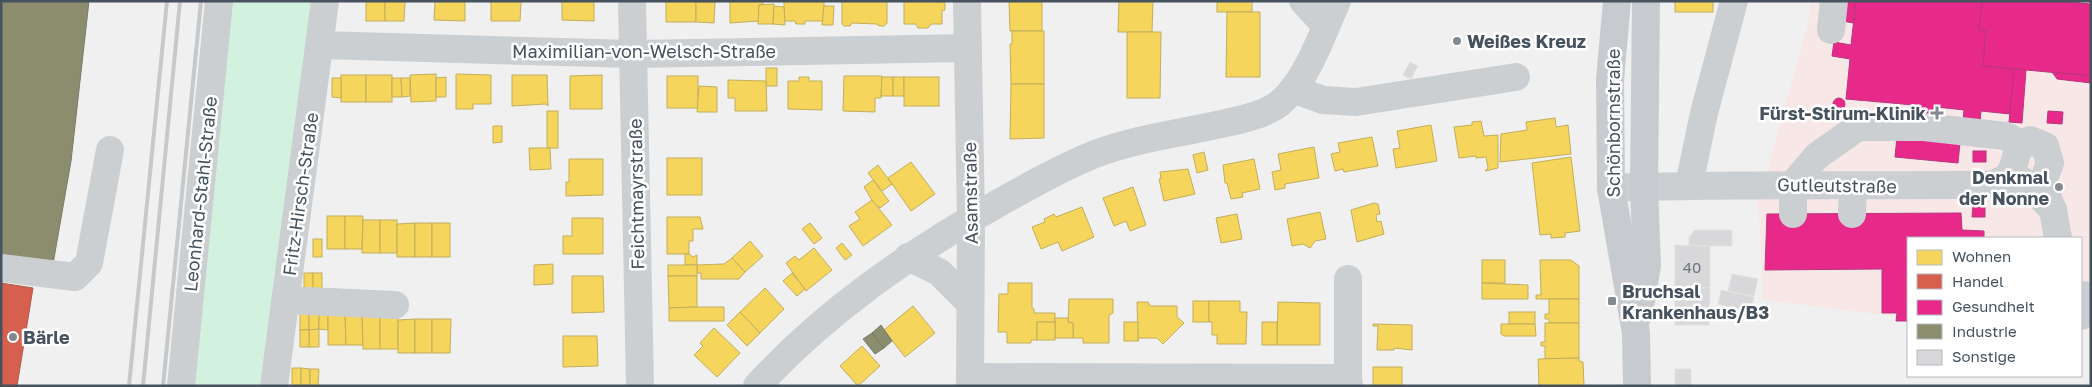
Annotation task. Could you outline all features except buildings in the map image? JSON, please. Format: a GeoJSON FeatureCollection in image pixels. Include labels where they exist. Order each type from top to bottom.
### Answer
{"type":"FeatureCollection","features":[{"type":"Feature","properties":{"kind":"main road","name":"Schönbornstraße"},"geometry":{"type":"LineString","coordinates":[[1617,1],[1610,80],[1610,188],[1636,333],[1637,386]]}},
{"type":"Feature","properties":{"kind":"main road","name":"Schönbornstraße"},"geometry":{"type":"LineString","coordinates":[[1636,333],[1647,265],[1644,187],[1646,1]]}},
{"type":"Feature","properties":{"kind":"street","name":"Leonhard-Stahl-Straße"},"geometry":{"type":"LineString","coordinates":[[181,386],[219,1]]}},
{"type":"Feature","properties":{"kind":"street","name":"Fritz-Hirsch-Straße"},"geometry":{"type":"LineString","coordinates":[[274,386],[321,45],[325,1]]}},
{"type":"Feature","properties":{"kind":"street","name":"Feichtmayrstraße"},"geometry":{"type":"LineString","coordinates":[[632,1],[640,386]]}},
{"type":"Feature","properties":{"kind":"street","name":"Asamstraße"},"geometry":{"type":"LineString","coordinates":[[967,1],[966,48],[971,219],[970,381]]}},
{"type":"Feature","properties":{"kind":"street"},"geometry":{"type":"LineString","coordinates":[[1302,1],[1326,26]]}},
{"type":"Feature","properties":{"kind":"street"},"geometry":{"type":"LineString","coordinates":[[757,386],[836,311],[908,257],[1051,174],[1096,154],[1256,114],[1279,103],[1293,89],[1303,74],[1337,1]]}},
{"type":"Feature","properties":{"kind":"street"},"geometry":{"type":"LineString","coordinates":[[1689,185],[1704,113],[1734,1]]}},
{"type":"Feature","properties":{"kind":"street"},"geometry":{"type":"LineString","coordinates":[[1831,30],[1834,1]]}},
{"type":"Feature","properties":{"kind":"street","name":"Maximilian-von-Welsch-Straße"},"geometry":{"type":"LineString","coordinates":[[321,45],[633,54],[966,48]]}},
{"type":"Feature","properties":{"kind":"street"},"geometry":{"type":"LineString","coordinates":[[1293,89],[1323,100],[1356,102],[1516,77]]}},
{"type":"Feature","properties":{"kind":"street"},"geometry":{"type":"LineString","coordinates":[[1793,214],[1793,184],[1817,156],[1858,127],[1924,127],[2005,136],[2019,173],[2053,210],[2058,237]]}},
{"type":"Feature","properties":{"kind":"street"},"geometry":{"type":"LineString","coordinates":[[1,268],[75,277],[82,270],[88,263],[110,150]]}},
{"type":"Feature","properties":{"kind":"street","name":"Gutleutstraße"},"geometry":{"type":"LineString","coordinates":[[1610,188],[1793,184],[1853,186],[2019,173]]}},
{"type":"Feature","properties":{"kind":"street"},"geometry":{"type":"LineString","coordinates":[[1852,214],[1853,186]]}},
{"type":"Feature","properties":{"kind":"street"},"geometry":{"type":"LineString","coordinates":[[908,257],[939,272],[970,303]]}},
{"type":"Feature","properties":{"kind":"street"},"geometry":{"type":"LineString","coordinates":[[970,381],[1348,382],[1348,279]]}},
{"type":"Feature","properties":{"kind":"street"},"geometry":{"type":"LineString","coordinates":[[286,300],[395,305]]}},
{"type":"Feature","properties":{"kind":"shaded area","name":"Fürst-Stirum-Klinik"},"geometry":{"type":"Polygon","coordinates":[[[1811,1],[2091,1],[2091,331],[2082,330],[2082,237],[1907,237],[1907,318],[1763,300],[1758,203],[1808,23],[1811,1]]]}},
{"type":"Feature","properties":{"kind":"green space"},"geometry":{"type":"Polygon","coordinates":[[[225,1],[312,1],[265,386],[185,386],[225,1]]]}},
{"type":"Feature","properties":{"kind":"railway"},"geometry":{"type":"LineString","coordinates":[[129,386],[167,1]]}},
{"type":"Feature","properties":{"kind":"railway"},"geometry":{"type":"LineString","coordinates":[[143,386],[180,1]]}},
{"type":"Feature","properties":{"kind":"railway"},"geometry":{"type":"LineString","coordinates":[[163,386],[201,1]]}},
{"type":"Feature","properties":{"kind":"place","name":"Weißes Kreuz"},"geometry":{"type":"Point","coordinates":[1457,41]}},
{"type":"Feature","properties":{"kind":"place","name":"Fürst-Stirum-Klinik"},"geometry":{"type":"Point","coordinates":[1937,113]}},
{"type":"Feature","properties":{"kind":"place","name":"Denkmal der Nonne"},"geometry":{"type":"Point","coordinates":[2059,187]}},
{"type":"Feature","properties":{"kind":"place","name":"Bruchsal Krankenhaus/B3"},"geometry":{"type":"Point","coordinates":[1612,301]}},
{"type":"Feature","properties":{"kind":"place","name":"Bärle"},"geometry":{"type":"Point","coordinates":[13,337]}}]}
